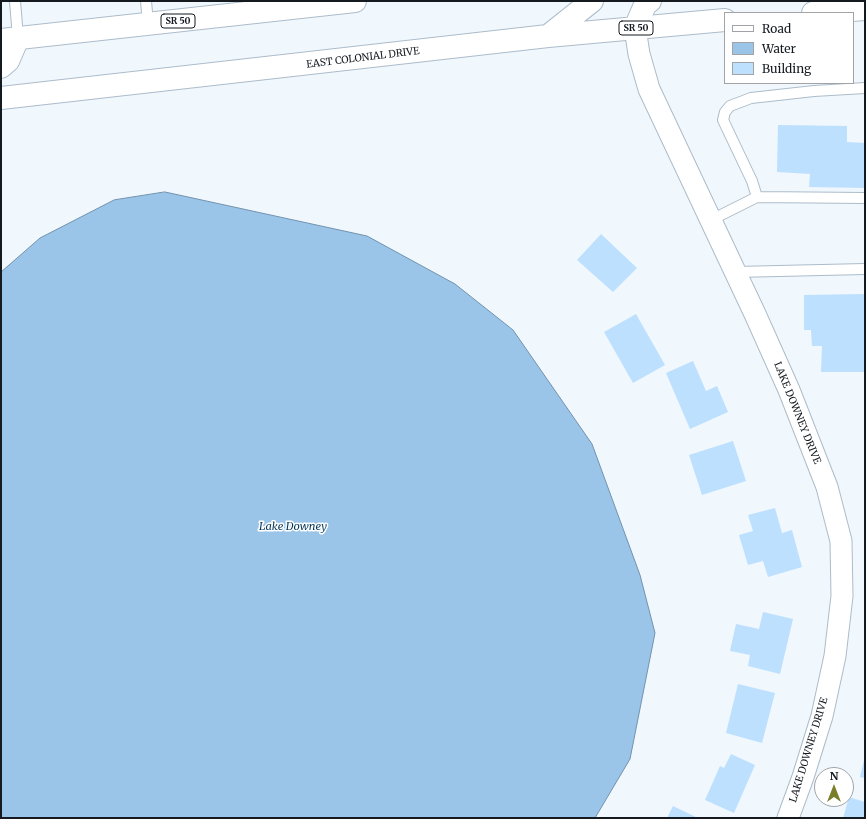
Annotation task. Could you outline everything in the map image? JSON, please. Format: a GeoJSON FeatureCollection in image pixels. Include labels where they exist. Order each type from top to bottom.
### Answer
{"type":"FeatureCollection","features":[{"type":"Feature","properties":{"kind":"highway","name":"SR 50"},"geometry":{"type":"LineString","coordinates":[[10,39],[355,1]]}},
{"type":"Feature","properties":{"kind":"highway"},"geometry":{"type":"LineString","coordinates":[[548,36],[592,1]]}},
{"type":"Feature","properties":{"kind":"highway"},"geometry":{"type":"LineString","coordinates":[[635,28],[645,5],[650,1]]}},
{"type":"Feature","properties":{"kind":"highway"},"geometry":{"type":"LineString","coordinates":[[826,12],[865,9]]}},
{"type":"Feature","properties":{"kind":"highway","name":"EAST COLONIAL DRIVE"},"geometry":{"type":"LineString","coordinates":[[1,98],[352,60],[548,36],[724,20]]}},
{"type":"Feature","properties":{"kind":"highway"},"geometry":{"type":"LineString","coordinates":[[1,67],[8,61],[10,39]]}},
{"type":"Feature","properties":{"kind":"street","name":"LAKE DOWNEY DRIVE"},"geometry":{"type":"LineString","coordinates":[[635,28],[639,54],[649,89],[789,390],[827,487],[841,541],[842,596],[835,656],[822,716],[803,777],[788,818]]}},
{"type":"Feature","properties":{"kind":"lane"},"geometry":{"type":"LineString","coordinates":[[10,39],[15,1]]}},
{"type":"Feature","properties":{"kind":"lane"},"geometry":{"type":"LineString","coordinates":[[146,1],[148,24]]}},
{"type":"Feature","properties":{"kind":"lane"},"geometry":{"type":"LineString","coordinates":[[757,197],[752,182],[723,120],[725,112],[730,106],[751,98],[814,91],[865,88]]}},
{"type":"Feature","properties":{"kind":"lane"},"geometry":{"type":"LineString","coordinates":[[711,220],[757,197],[865,198]]}},
{"type":"Feature","properties":{"kind":"lane"},"geometry":{"type":"LineString","coordinates":[[735,272],[865,269]]}},
{"type":"Feature","properties":{"kind":"water","name":"Lake Downey"},"geometry":{"type":"Polygon","coordinates":[[[165,192],[367,236],[455,284],[513,330],[592,444],[640,575],[655,633],[630,759],[595,818],[1,818],[1,272],[40,238],[114,200],[165,192]]]}},
{"type":"Feature","properties":{"kind":"building"},"geometry":{"type":"Polygon","coordinates":[[[778,125],[847,126],[847,142],[865,143],[865,188],[809,187],[810,174],[777,172],[778,125]]]}},
{"type":"Feature","properties":{"kind":"building"},"geometry":{"type":"Polygon","coordinates":[[[601,234],[637,268],[613,292],[577,260],[601,234]]]}},
{"type":"Feature","properties":{"kind":"building"},"geometry":{"type":"Polygon","coordinates":[[[865,294],[865,372],[821,372],[822,346],[812,346],[811,330],[804,330],[804,295],[865,294]]]}},
{"type":"Feature","properties":{"kind":"building"},"geometry":{"type":"Polygon","coordinates":[[[636,314],[665,365],[633,383],[604,332],[636,314]]]}},
{"type":"Feature","properties":{"kind":"building"},"geometry":{"type":"Polygon","coordinates":[[[693,361],[706,391],[717,386],[728,412],[690,429],[666,373],[693,361]]]}},
{"type":"Feature","properties":{"kind":"building"},"geometry":{"type":"Polygon","coordinates":[[[733,441],[746,481],[702,495],[689,455],[733,441]]]}},
{"type":"Feature","properties":{"kind":"building"},"geometry":{"type":"Polygon","coordinates":[[[775,508],[782,533],[792,530],[802,567],[768,577],[763,561],[748,565],[739,535],[753,531],[748,515],[775,508]]]}},
{"type":"Feature","properties":{"kind":"building"},"geometry":{"type":"Polygon","coordinates":[[[763,612],[793,619],[780,674],[748,666],[750,655],[730,651],[736,624],[759,629],[763,612]]]}},
{"type":"Feature","properties":{"kind":"building"},"geometry":{"type":"Polygon","coordinates":[[[738,684],[775,693],[762,743],[726,733],[738,684]]]}},
{"type":"Feature","properties":{"kind":"building"},"geometry":{"type":"Polygon","coordinates":[[[731,754],[755,765],[734,813],[705,800],[720,766],[724,768],[731,754]]]}},
{"type":"Feature","properties":{"kind":"building"},"geometry":{"type":"Polygon","coordinates":[[[865,760],[865,778],[860,777],[865,760]]]}},
{"type":"Feature","properties":{"kind":"building"},"geometry":{"type":"Polygon","coordinates":[[[854,799],[865,802],[865,818],[843,818],[846,807],[854,807],[854,799]]]}},
{"type":"Feature","properties":{"kind":"building"},"geometry":{"type":"Polygon","coordinates":[[[673,806],[698,818],[667,818],[673,806]]]}}]}
